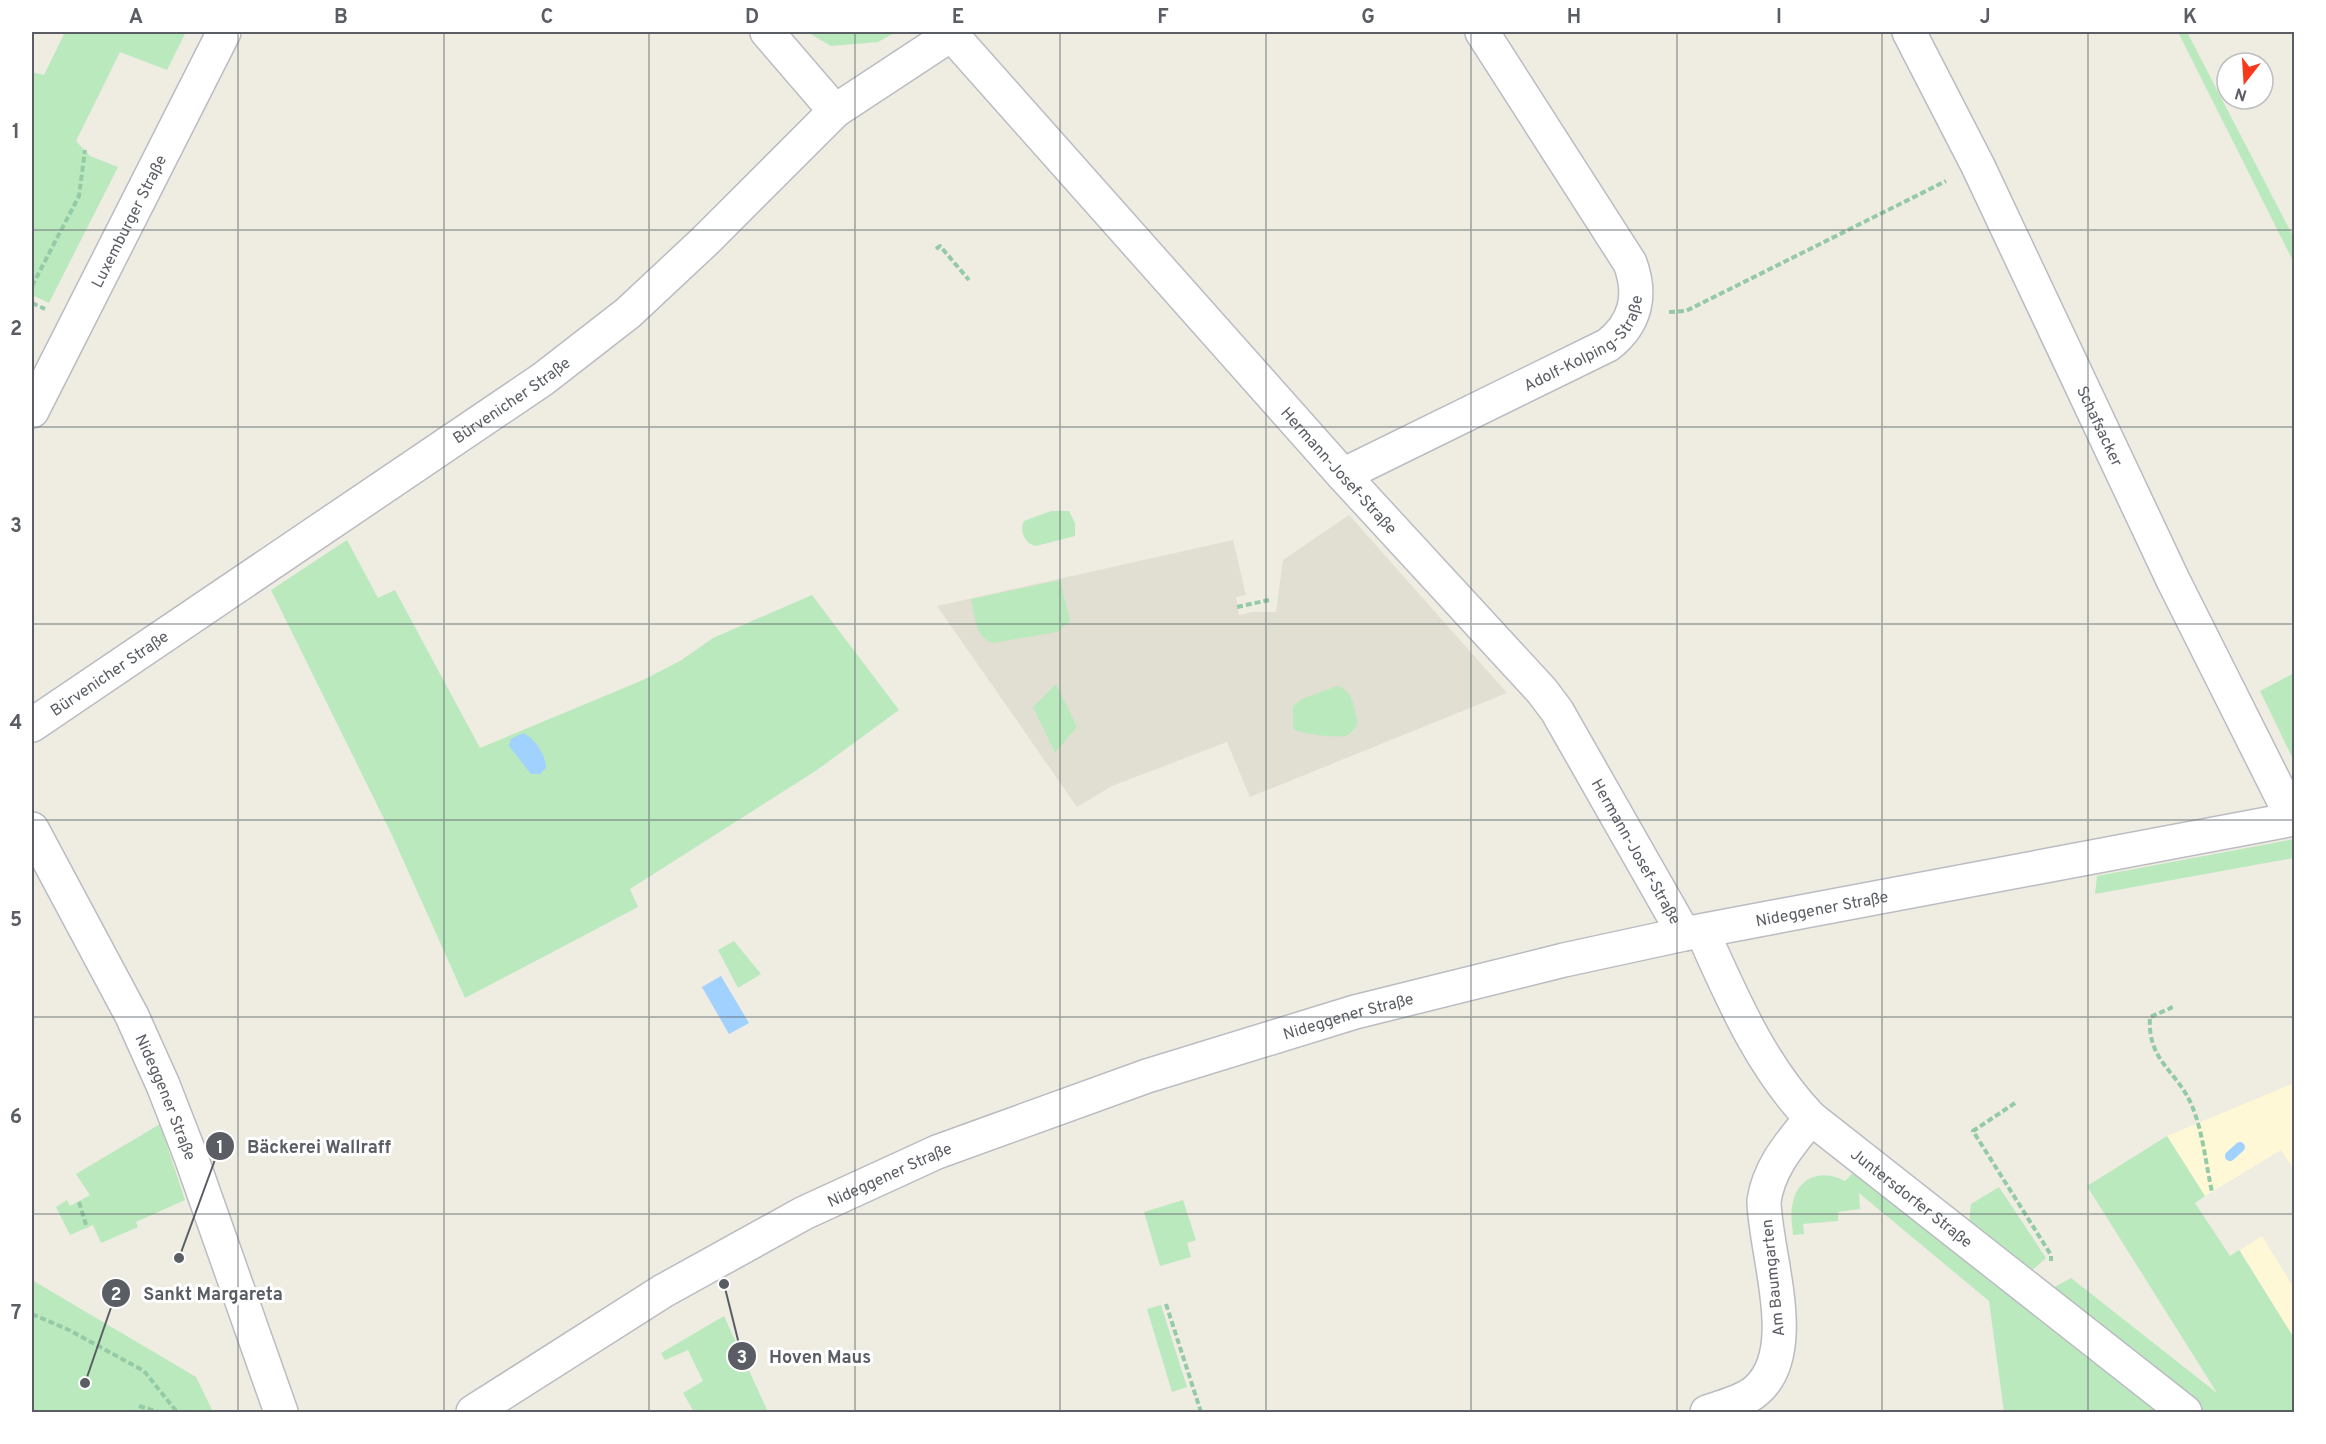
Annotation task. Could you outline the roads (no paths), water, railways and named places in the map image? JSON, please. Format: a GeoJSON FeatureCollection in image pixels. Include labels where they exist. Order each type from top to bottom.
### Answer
{"type":"FeatureCollection","features":[{"type":"Feature","properties":{"kind":"street","name":"Luxemburger Straße"},"geometry":{"type":"LineString","coordinates":[[32,411],[224,32]]}},
{"type":"Feature","properties":{"kind":"street"},"geometry":{"type":"LineString","coordinates":[[767,32],[835,111]]}},
{"type":"Feature","properties":{"kind":"street","name":"Adolf-Kolping-Straße"},"geometry":{"type":"LineString","coordinates":[[1343,475],[1608,345],[1623,332],[1633,315],[1636,293],[1630,263],[1482,32]]}},
{"type":"Feature","properties":{"kind":"street","name":"Schafsacker"},"geometry":{"type":"LineString","coordinates":[[1909,32],[1978,166],[2173,580],[2294,819]]}},
{"type":"Feature","properties":{"kind":"street","name":"Bürvenicher Straße"},"geometry":{"type":"LineString","coordinates":[[32,724],[543,380],[628,313],[706,240],[835,111],[953,33]]}},
{"type":"Feature","properties":{"kind":"street","name":"Hermann-Josef-Straße"},"geometry":{"type":"LineString","coordinates":[[953,33],[1343,475],[1557,711],[1693,933]]}},
{"type":"Feature","properties":{"kind":"street","name":"Nideggener Straße"},"geometry":{"type":"LineString","coordinates":[[473,1413],[710,1263],[804,1212],[937,1152],[1147,1076],[1355,1012],[1459,984],[1693,933],[2294,819]]}},
{"type":"Feature","properties":{"kind":"street","name":"Nideggener Straße"},"geometry":{"type":"LineString","coordinates":[[32,829],[132,1016],[168,1095],[281,1413]]}},
{"type":"Feature","properties":{"kind":"street","name":"Juntersdorfer Straße"},"geometry":{"type":"LineString","coordinates":[[1693,933],[1784,1088],[1811,1118],[2185,1413]]}},
{"type":"Feature","properties":{"kind":"street","name":"Am Baumgarten"},"geometry":{"type":"LineString","coordinates":[[1707,1413],[1755,1392],[1769,1377],[1776,1363],[1779,1338],[1764,1201],[1767,1183],[1777,1163],[1811,1118]]}},
{"type":"Feature","properties":{"kind":"water"},"geometry":{"type":"Polygon","coordinates":[[[523,733],[536,743],[544,758],[546,768],[540,774],[531,774],[509,746],[511,739],[523,733]]]}},
{"type":"Feature","properties":{"kind":"water"},"geometry":{"type":"Polygon","coordinates":[[[721,976],[749,1023],[729,1034],[702,987],[721,976]]]}},
{"type":"Feature","properties":{"kind":"waterway"},"geometry":{"type":"LineString","coordinates":[[2230,1156],[2240,1147]]}},
{"type":"Feature","properties":{"kind":"place","name":"Bäckerei Wallraff"},"geometry":{"type":"Point","coordinates":[179,1258]}},
{"type":"Feature","properties":{"kind":"place","name":"Hoven Maus"},"geometry":{"type":"Point","coordinates":[724,1284]}},
{"type":"Feature","properties":{"kind":"place","name":"Sankt Margareta"},"geometry":{"type":"Point","coordinates":[85,1383]}}]}
